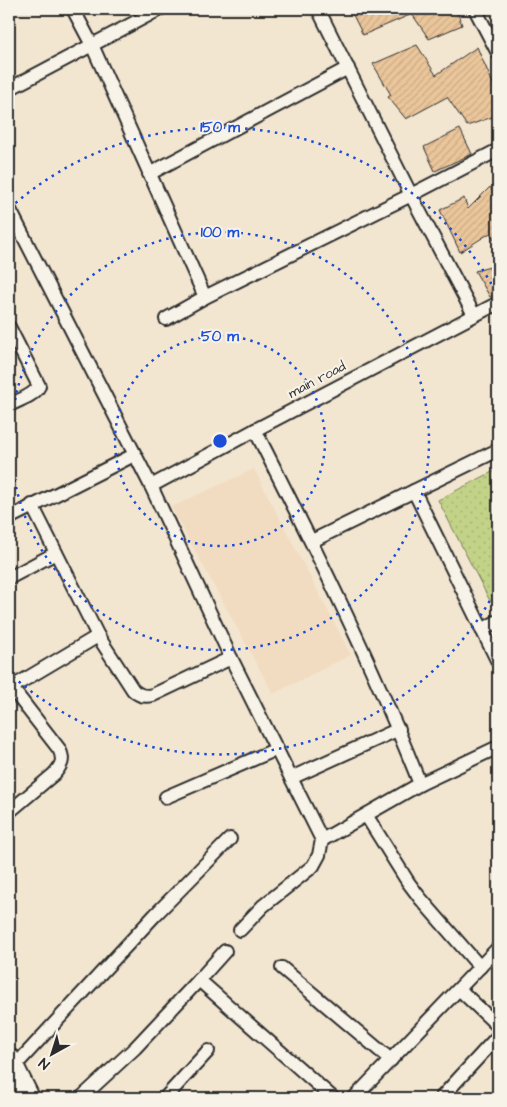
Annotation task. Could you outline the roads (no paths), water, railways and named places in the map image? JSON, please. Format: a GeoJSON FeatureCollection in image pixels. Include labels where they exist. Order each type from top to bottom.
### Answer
{"type":"FeatureCollection","features":[{"type":"Feature","properties":{"kind":"highway"},"geometry":{"type":"LineString","coordinates":[[11,1064],[28,1098]]}},
{"type":"Feature","properties":{"kind":"highway"},"geometry":{"type":"LineString","coordinates":[[9,1093],[12,1098]]}},
{"type":"Feature","properties":{"kind":"street"},"geometry":{"type":"LineString","coordinates":[[74,9],[205,297]]}},
{"type":"Feature","properties":{"kind":"street"},"geometry":{"type":"LineString","coordinates":[[9,89],[160,9]]}},
{"type":"Feature","properties":{"kind":"street"},"geometry":{"type":"LineString","coordinates":[[318,9],[474,315]]}},
{"type":"Feature","properties":{"kind":"street"},"geometry":{"type":"LineString","coordinates":[[475,9],[498,53]]}},
{"type":"Feature","properties":{"kind":"street"},"geometry":{"type":"LineString","coordinates":[[149,174],[348,68]]}},
{"type":"Feature","properties":{"kind":"street"},"geometry":{"type":"LineString","coordinates":[[166,319],[205,297],[412,195],[498,150]]}},
{"type":"Feature","properties":{"kind":"street"},"geometry":{"type":"LineString","coordinates":[[9,208],[151,486],[231,658],[322,840],[319,856],[313,866],[263,906],[240,930]]}},
{"type":"Feature","properties":{"kind":"street","name":"main road"},"geometry":{"type":"LineString","coordinates":[[151,486],[498,303]]}},
{"type":"Feature","properties":{"kind":"street"},"geometry":{"type":"LineString","coordinates":[[9,327],[39,386],[38,390],[34,393],[9,405]]}},
{"type":"Feature","properties":{"kind":"street"},"geometry":{"type":"LineString","coordinates":[[255,430],[312,541],[399,729],[420,784]]}},
{"type":"Feature","properties":{"kind":"street"},"geometry":{"type":"LineString","coordinates":[[312,541],[498,450]]}},
{"type":"Feature","properties":{"kind":"street"},"geometry":{"type":"LineString","coordinates":[[9,518],[134,455]]}},
{"type":"Feature","properties":{"kind":"street"},"geometry":{"type":"LineString","coordinates":[[414,491],[498,662]]}},
{"type":"Feature","properties":{"kind":"street"},"geometry":{"type":"LineString","coordinates":[[32,505],[98,636],[133,690],[141,696],[147,697],[231,658]]}},
{"type":"Feature","properties":{"kind":"street"},"geometry":{"type":"LineString","coordinates":[[9,578],[56,552]]}},
{"type":"Feature","properties":{"kind":"street"},"geometry":{"type":"LineString","coordinates":[[482,630],[498,621]]}},
{"type":"Feature","properties":{"kind":"street"},"geometry":{"type":"LineString","coordinates":[[9,812],[60,768],[63,758],[59,750],[10,688],[98,636]]}},
{"type":"Feature","properties":{"kind":"street"},"geometry":{"type":"LineString","coordinates":[[291,778],[399,729]]}},
{"type":"Feature","properties":{"kind":"street"},"geometry":{"type":"LineString","coordinates":[[322,840],[420,784],[498,746]]}},
{"type":"Feature","properties":{"kind":"street"},"geometry":{"type":"LineString","coordinates":[[166,797],[277,749]]}},
{"type":"Feature","properties":{"kind":"street"},"geometry":{"type":"LineString","coordinates":[[366,815],[408,882],[480,967]]}},
{"type":"Feature","properties":{"kind":"street"},"geometry":{"type":"LineString","coordinates":[[11,1064],[230,839]]}},
{"type":"Feature","properties":{"kind":"street"},"geometry":{"type":"LineString","coordinates":[[354,1098],[498,948]]}},
{"type":"Feature","properties":{"kind":"street"},"geometry":{"type":"LineString","coordinates":[[81,1098],[135,1048],[225,951]]}},
{"type":"Feature","properties":{"kind":"street"},"geometry":{"type":"LineString","coordinates":[[282,968],[391,1060]]}},
{"type":"Feature","properties":{"kind":"street"},"geometry":{"type":"LineString","coordinates":[[199,980],[333,1098]]}},
{"type":"Feature","properties":{"kind":"street"},"geometry":{"type":"LineString","coordinates":[[459,989],[498,1026]]}},
{"type":"Feature","properties":{"kind":"street"},"geometry":{"type":"LineString","coordinates":[[441,1098],[498,1036]]}},
{"type":"Feature","properties":{"kind":"street"},"geometry":{"type":"LineString","coordinates":[[168,1097],[208,1051]]}}]}
